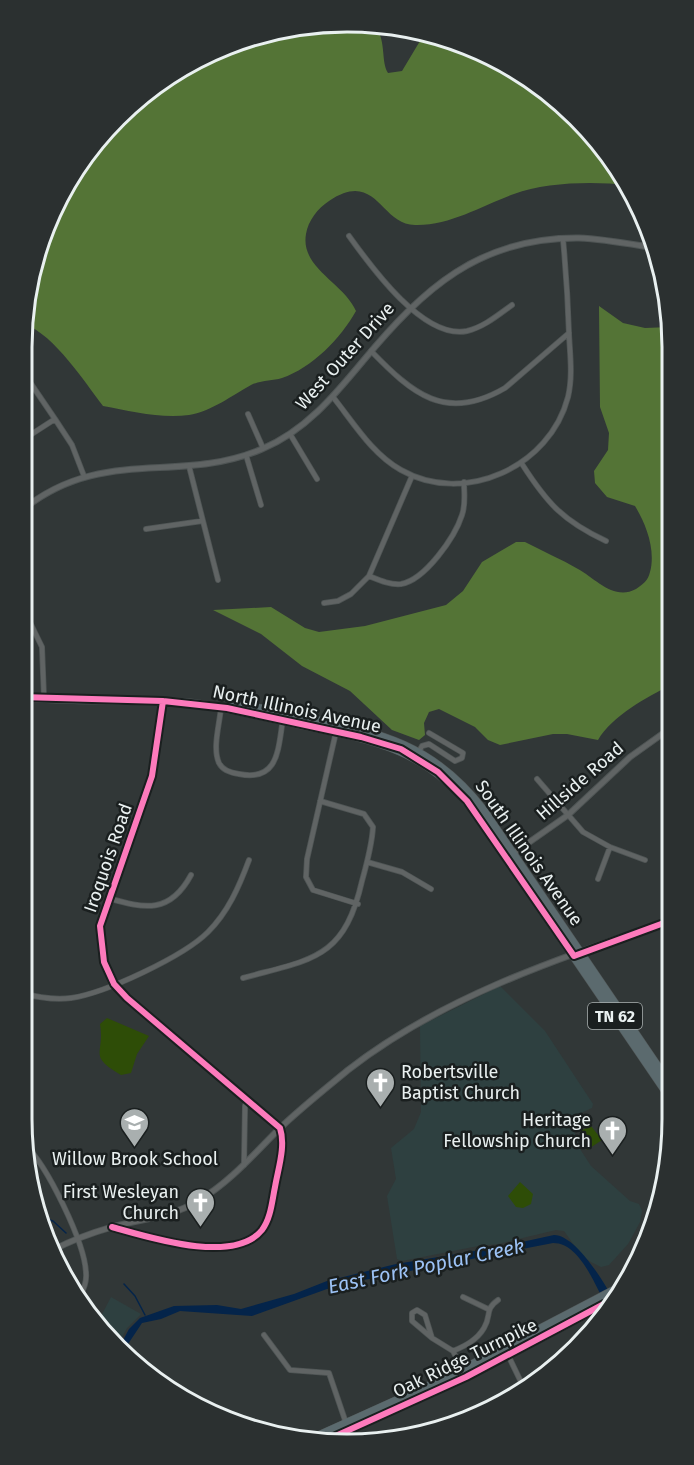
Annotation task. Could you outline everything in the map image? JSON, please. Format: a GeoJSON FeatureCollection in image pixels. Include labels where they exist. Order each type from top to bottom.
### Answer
{"type":"FeatureCollection","features":[{"type":"Feature","properties":{"kind":"highway","name":"North Illinois Avenue"},"geometry":{"type":"LineString","coordinates":[[32,697],[163,701],[224,707],[337,728],[417,754],[457,789],[510,855],[662,1080]]}},
{"type":"Feature","properties":{"kind":"highway","name":"TN 62"},"geometry":{"type":"LineString","coordinates":[[659,1074],[662,1077]]}},
{"type":"Feature","properties":{"kind":"highway","name":"Oak Ridge Turnpike"},"geometry":{"type":"LineString","coordinates":[[338,1434],[464,1373],[508,1355],[603,1301]]}},
{"type":"Feature","properties":{"kind":"highway"},"geometry":{"type":"LineString","coordinates":[[464,1373],[603,1301]]}},
{"type":"Feature","properties":{"kind":"highway"},"geometry":{"type":"LineString","coordinates":[[329,1433],[348,1427]]}},
{"type":"Feature","properties":{"kind":"street"},"geometry":{"type":"LineString","coordinates":[[349,236],[410,306],[432,325],[444,330],[460,332],[489,322],[512,305]]}},
{"type":"Feature","properties":{"kind":"street"},"geometry":{"type":"LineString","coordinates":[[333,397],[378,453],[412,476],[438,483],[464,482],[496,476],[522,464],[550,436],[563,412],[571,380],[563,239]]}},
{"type":"Feature","properties":{"kind":"street","name":"West Outer Drive"},"geometry":{"type":"LineString","coordinates":[[32,503],[48,492],[84,476],[129,467],[189,466],[218,462],[246,455],[290,434],[333,397],[410,306],[442,280],[479,259],[529,243],[563,239],[601,240],[646,247]]}},
{"type":"Feature","properties":{"kind":"street"},"geometry":{"type":"LineString","coordinates":[[371,351],[399,379],[419,394],[444,402],[466,402],[493,395],[505,388],[569,333]]}},
{"type":"Feature","properties":{"kind":"street"},"geometry":{"type":"LineString","coordinates":[[32,385],[72,445],[84,476]]}},
{"type":"Feature","properties":{"kind":"street"},"geometry":{"type":"LineString","coordinates":[[248,414],[263,448]]}},
{"type":"Feature","properties":{"kind":"street"},"geometry":{"type":"LineString","coordinates":[[32,434],[55,419]]}},
{"type":"Feature","properties":{"kind":"street"},"geometry":{"type":"LineString","coordinates":[[290,434],[317,478]]}},
{"type":"Feature","properties":{"kind":"street"},"geometry":{"type":"LineString","coordinates":[[246,455],[261,505]]}},
{"type":"Feature","properties":{"kind":"street"},"geometry":{"type":"LineString","coordinates":[[522,464],[541,494],[557,512],[570,522],[606,541]]}},
{"type":"Feature","properties":{"kind":"street"},"geometry":{"type":"LineString","coordinates":[[189,466],[218,580]]}},
{"type":"Feature","properties":{"kind":"street"},"geometry":{"type":"LineString","coordinates":[[324,603],[338,601],[351,594],[369,576],[412,476]]}},
{"type":"Feature","properties":{"kind":"street"},"geometry":{"type":"LineString","coordinates":[[369,576],[391,584],[401,584],[423,572],[458,526],[464,505],[464,482]]}},
{"type":"Feature","properties":{"kind":"street"},"geometry":{"type":"LineString","coordinates":[[146,529],[202,521]]}},
{"type":"Feature","properties":{"kind":"street"},"geometry":{"type":"LineString","coordinates":[[32,624],[40,638],[44,656],[44,698]]}},
{"type":"Feature","properties":{"kind":"street","name":"Iroquois Road"},"geometry":{"type":"LineString","coordinates":[[163,701],[152,776],[100,926],[104,963],[114,984],[127,998],[280,1128]]}},
{"type":"Feature","properties":{"kind":"street"},"geometry":{"type":"LineString","coordinates":[[224,707],[217,756],[222,767],[238,774],[260,775],[268,770],[277,753],[283,717]]}},
{"type":"Feature","properties":{"kind":"street"},"geometry":{"type":"LineString","coordinates":[[337,728],[305,870],[307,882],[314,890],[358,903]]}},
{"type":"Feature","properties":{"kind":"street"},"geometry":{"type":"LineString","coordinates":[[417,754],[422,746],[429,744],[455,761],[462,758],[463,753],[429,733]]}},
{"type":"Feature","properties":{"kind":"street","name":"Hillside Road"},"geometry":{"type":"LineString","coordinates":[[510,855],[568,815],[630,757],[662,734]]}},
{"type":"Feature","properties":{"kind":"street"},"geometry":{"type":"LineString","coordinates":[[537,779],[583,832],[610,847],[645,860]]}},
{"type":"Feature","properties":{"kind":"street"},"geometry":{"type":"LineString","coordinates":[[243,978],[310,959],[323,952],[345,931],[358,903],[373,826],[360,812],[320,801]]}},
{"type":"Feature","properties":{"kind":"street"},"geometry":{"type":"LineString","coordinates":[[598,879],[610,847]]}},
{"type":"Feature","properties":{"kind":"street"},"geometry":{"type":"LineString","coordinates":[[32,994],[68,998],[114,984],[177,955],[208,932],[227,909],[249,860]]}},
{"type":"Feature","properties":{"kind":"street"},"geometry":{"type":"LineString","coordinates":[[367,862],[402,872],[431,889]]}},
{"type":"Feature","properties":{"kind":"street"},"geometry":{"type":"LineString","coordinates":[[108,898],[137,907],[161,904],[181,891],[191,875]]}},
{"type":"Feature","properties":{"kind":"street"},"geometry":{"type":"LineString","coordinates":[[60,1247],[78,1237],[166,1215],[196,1203],[230,1180],[280,1128],[349,1070],[415,1026],[502,982],[662,924]]}},
{"type":"Feature","properties":{"kind":"street"},"geometry":{"type":"LineString","coordinates":[[244,1166],[247,1099]]}},
{"type":"Feature","properties":{"kind":"street"},"geometry":{"type":"LineString","coordinates":[[112,1227],[204,1247],[222,1248],[248,1240],[263,1229],[269,1214],[282,1146],[280,1128]]}},
{"type":"Feature","properties":{"kind":"street"},"geometry":{"type":"LineString","coordinates":[[34,1155],[43,1167],[78,1237],[87,1276],[82,1289]]}},
{"type":"Feature","properties":{"kind":"street"},"geometry":{"type":"LineString","coordinates":[[463,1297],[488,1308]]}},
{"type":"Feature","properties":{"kind":"street"},"geometry":{"type":"LineString","coordinates":[[453,1351],[473,1340],[485,1327],[488,1308],[498,1300]]}},
{"type":"Feature","properties":{"kind":"street"},"geometry":{"type":"LineString","coordinates":[[432,1338],[423,1312],[413,1311],[411,1315],[414,1324],[432,1338],[453,1351],[464,1373]]}},
{"type":"Feature","properties":{"kind":"street"},"geometry":{"type":"LineString","coordinates":[[264,1335],[290,1370],[329,1374],[348,1427]]}},
{"type":"Feature","properties":{"kind":"street"},"geometry":{"type":"LineString","coordinates":[[508,1355],[521,1381]]}},
{"type":"Feature","properties":{"kind":"shaded area"},"geometry":{"type":"Polygon","coordinates":[[[500,986],[545,1031],[593,1104],[592,1108],[570,1118],[580,1149],[591,1166],[630,1201],[639,1204],[642,1211],[640,1222],[628,1244],[609,1265],[601,1267],[591,1262],[581,1255],[564,1231],[556,1230],[498,1244],[402,1261],[397,1259],[387,1196],[396,1179],[391,1148],[414,1129],[421,1112],[420,1026],[500,986]]]}},
{"type":"Feature","properties":{"kind":"shaded area"},"geometry":{"type":"Polygon","coordinates":[[[111,1297],[141,1314],[127,1328],[122,1338],[101,1315],[111,1297]]]}},
{"type":"Feature","properties":{"kind":"green space"},"geometry":{"type":"Polygon","coordinates":[[[326,32],[379,33],[388,73],[402,71],[420,40],[468,56],[505,74],[555,110],[584,139],[617,184],[585,183],[540,187],[514,194],[454,219],[415,225],[403,223],[377,201],[358,191],[345,193],[329,201],[317,211],[311,220],[306,234],[306,246],[316,266],[350,301],[356,311],[350,321],[325,351],[304,367],[282,378],[251,385],[213,407],[197,413],[178,416],[157,415],[103,406],[58,349],[32,328],[34,306],[48,246],[64,207],[97,155],[139,110],[172,85],[207,64],[265,42],[326,32]]]}},
{"type":"Feature","properties":{"kind":"green space"},"geometry":{"type":"Polygon","coordinates":[[[599,306],[623,323],[645,328],[662,327],[662,690],[621,715],[598,740],[567,734],[553,734],[500,745],[488,740],[475,727],[439,709],[429,712],[424,723],[425,735],[419,740],[392,730],[350,691],[302,666],[261,634],[213,610],[271,607],[305,628],[319,632],[365,626],[446,605],[463,591],[482,562],[516,542],[525,542],[558,558],[613,591],[628,592],[636,589],[648,578],[652,564],[651,546],[643,521],[635,506],[607,497],[595,483],[594,471],[608,450],[609,433],[600,407],[599,306]]]}},
{"type":"Feature","properties":{"kind":"green space"},"geometry":{"type":"Polygon","coordinates":[[[107,1018],[149,1036],[137,1054],[131,1073],[121,1075],[104,1063],[101,1058],[100,1024],[107,1018]]]}},
{"type":"Feature","properties":{"kind":"green space"},"geometry":{"type":"Polygon","coordinates":[[[591,1126],[602,1140],[587,1150],[580,1131],[591,1126]]]}},
{"type":"Feature","properties":{"kind":"green space"},"geometry":{"type":"Polygon","coordinates":[[[520,1182],[533,1194],[531,1204],[523,1208],[516,1207],[508,1196],[520,1182]]]}},
{"type":"Feature","properties":{"kind":"water","name":"East Fork Poplar Creek"},"geometry":{"type":"Polygon","coordinates":[[[554,1235],[562,1237],[571,1242],[588,1260],[609,1292],[604,1300],[586,1268],[572,1250],[553,1243],[364,1280],[327,1289],[252,1316],[180,1311],[161,1319],[142,1323],[128,1344],[123,1340],[129,1329],[140,1318],[174,1306],[217,1305],[241,1309],[294,1294],[327,1281],[396,1264],[499,1247],[554,1235]]]}},
{"type":"Feature","properties":{"kind":"waterway"},"geometry":{"type":"LineString","coordinates":[[48,1220],[66,1233]]}},
{"type":"Feature","properties":{"kind":"waterway"},"geometry":{"type":"LineString","coordinates":[[124,1284],[135,1296],[145,1315]]}},
{"type":"Feature","properties":{"kind":"cycle path","name":"South Illinois Avenue"},"geometry":{"type":"LineString","coordinates":[[32,697],[163,701],[227,708],[361,737],[401,749],[438,772],[467,801],[574,956],[662,924]]}},
{"type":"Feature","properties":{"kind":"cycle path"},"geometry":{"type":"LineString","coordinates":[[112,1227],[168,1242],[190,1245],[232,1246],[249,1240],[262,1230],[267,1220],[282,1150],[280,1128],[127,998],[114,984],[104,962],[100,926],[152,776],[163,701]]}},
{"type":"Feature","properties":{"kind":"cycle path"},"geometry":{"type":"LineString","coordinates":[[341,1434],[466,1377],[600,1306]]}},
{"type":"Feature","properties":{"kind":"place","name":"Robertsville Baptist Church"},"geometry":{"type":"Point","coordinates":[380,1108]}},
{"type":"Feature","properties":{"kind":"place","name":"Willow Brook School"},"geometry":{"type":"Point","coordinates":[135,1148]}},
{"type":"Feature","properties":{"kind":"place","name":"Heritage Fellowship Church"},"geometry":{"type":"Point","coordinates":[612,1156]}},
{"type":"Feature","properties":{"kind":"place","name":"First Wesleyan Church"},"geometry":{"type":"Point","coordinates":[200,1228]}}]}
